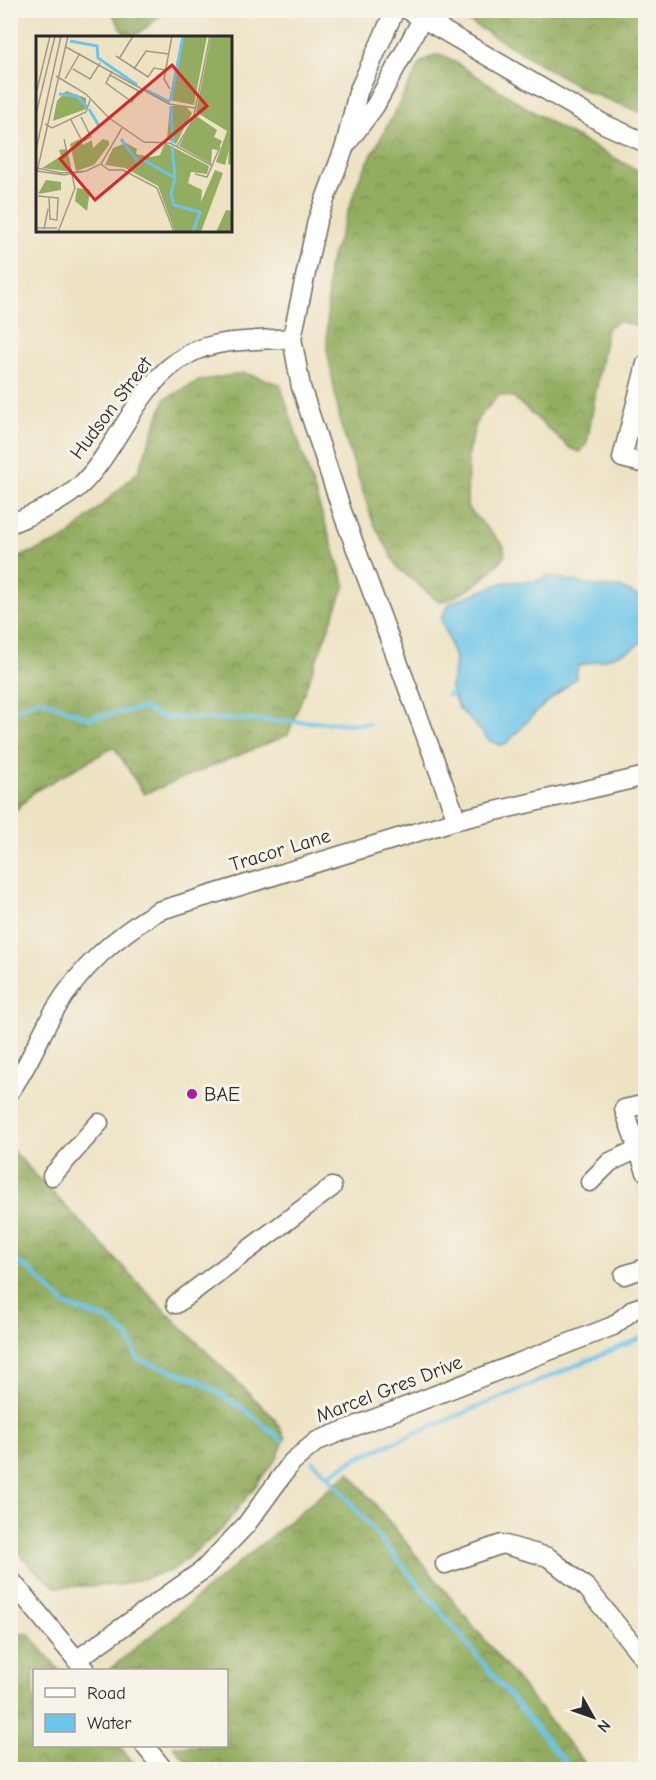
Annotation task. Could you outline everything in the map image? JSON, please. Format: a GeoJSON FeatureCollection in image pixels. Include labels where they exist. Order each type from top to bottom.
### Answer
{"type":"FeatureCollection","features":[{"type":"Feature","properties":{"kind":"street"},"geometry":{"type":"LineString","coordinates":[[395,10],[358,92],[345,146],[317,221],[292,338],[301,387],[343,514],[457,820]]}},
{"type":"Feature","properties":{"kind":"street"},"geometry":{"type":"LineString","coordinates":[[345,146],[375,106],[419,13],[594,118],[645,143]]}},
{"type":"Feature","properties":{"kind":"street","name":"Hudson Street"},"geometry":{"type":"LineString","coordinates":[[10,524],[58,502],[81,485],[104,459],[147,391],[164,370],[190,353],[226,343],[292,338]]}},
{"type":"Feature","properties":{"kind":"street"},"geometry":{"type":"LineString","coordinates":[[645,364],[622,458],[645,464]]}},
{"type":"Feature","properties":{"kind":"street","name":"Tracor Lane"},"geometry":{"type":"LineString","coordinates":[[10,1091],[55,1010],[74,981],[108,946],[138,923],[174,906],[457,820],[645,776]]}},
{"type":"Feature","properties":{"kind":"street"},"geometry":{"type":"LineString","coordinates":[[645,1104],[624,1109],[645,1172]]}},
{"type":"Feature","properties":{"kind":"street"},"geometry":{"type":"LineString","coordinates":[[52,1176],[99,1123]]}},
{"type":"Feature","properties":{"kind":"street"},"geometry":{"type":"LineString","coordinates":[[590,1182],[610,1162],[638,1149]]}},
{"type":"Feature","properties":{"kind":"street"},"geometry":{"type":"LineString","coordinates":[[176,1304],[332,1187]]}},
{"type":"Feature","properties":{"kind":"street"},"geometry":{"type":"LineString","coordinates":[[624,1275],[645,1268]]}},
{"type":"Feature","properties":{"kind":"street","name":"Marcel Gres Drive"},"geometry":{"type":"LineString","coordinates":[[80,1665],[203,1570],[246,1525],[292,1462],[317,1441],[613,1326],[634,1309],[645,1305]]}},
{"type":"Feature","properties":{"kind":"street"},"geometry":{"type":"LineString","coordinates":[[445,1564],[502,1544],[548,1557],[587,1588],[645,1661]]}},
{"type":"Feature","properties":{"kind":"street"},"geometry":{"type":"LineString","coordinates":[[10,1579],[80,1665]]}},
{"type":"Feature","properties":{"kind":"street"},"geometry":{"type":"LineString","coordinates":[[146,1747],[164,1770]]}},
{"type":"Feature","properties":{"kind":"green space"},"geometry":{"type":"Polygon","coordinates":[[[111,11],[167,11],[135,36],[125,36],[111,11]]]}},
{"type":"Feature","properties":{"kind":"green space"},"geometry":{"type":"Polygon","coordinates":[[[451,11],[645,11],[645,114],[588,92],[451,11]]]}},
{"type":"Feature","properties":{"kind":"green space"},"geometry":{"type":"Polygon","coordinates":[[[435,55],[445,56],[559,128],[646,175],[645,328],[618,321],[607,328],[587,443],[580,452],[570,448],[513,397],[499,395],[478,418],[468,451],[467,507],[504,546],[505,556],[476,585],[459,595],[439,602],[398,568],[373,522],[341,426],[327,349],[328,268],[360,177],[421,62],[435,55]]]}},
{"type":"Feature","properties":{"kind":"green space"},"geometry":{"type":"Polygon","coordinates":[[[244,373],[280,384],[345,585],[288,735],[144,794],[114,747],[35,791],[11,815],[11,560],[65,539],[138,472],[165,399],[198,381],[244,373]]]}},
{"type":"Feature","properties":{"kind":"green space"},"geometry":{"type":"Polygon","coordinates":[[[11,1149],[164,1310],[274,1418],[285,1438],[277,1458],[222,1529],[173,1570],[120,1585],[55,1587],[32,1568],[11,1542],[11,1149]]]}},
{"type":"Feature","properties":{"kind":"green space"},"geometry":{"type":"Polygon","coordinates":[[[349,1472],[589,1769],[193,1769],[174,1747],[228,1747],[228,1669],[110,1669],[349,1472]]]}},
{"type":"Feature","properties":{"kind":"green space"},"geometry":{"type":"Polygon","coordinates":[[[10,1633],[29,1634],[58,1669],[33,1669],[33,1747],[120,1747],[139,1769],[11,1769],[10,1633]]]}},
{"type":"Feature","properties":{"kind":"water"},"geometry":{"type":"Polygon","coordinates":[[[548,576],[599,587],[619,587],[645,599],[645,639],[632,649],[578,666],[576,678],[536,712],[507,743],[500,745],[490,741],[458,707],[451,690],[455,658],[441,618],[450,603],[504,582],[537,581],[548,576]]]}},
{"type":"Feature","properties":{"kind":"waterway"},"geometry":{"type":"LineString","coordinates":[[448,695],[457,691]]}},
{"type":"Feature","properties":{"kind":"waterway"},"geometry":{"type":"LineString","coordinates":[[10,712],[40,699],[88,718],[144,708],[160,717],[368,724]]}},
{"type":"Feature","properties":{"kind":"waterway"},"geometry":{"type":"LineString","coordinates":[[10,1257],[31,1271],[67,1306],[109,1320],[128,1336],[137,1359],[196,1379],[244,1409],[282,1440]]}},
{"type":"Feature","properties":{"kind":"waterway"},"geometry":{"type":"LineString","coordinates":[[328,1475],[357,1458],[646,1336]]}},
{"type":"Feature","properties":{"kind":"waterway"},"geometry":{"type":"LineString","coordinates":[[313,1462],[328,1475],[571,1770]]}},
{"type":"Feature","properties":{"kind":"place","name":"BAE"},"geometry":{"type":"Point","coordinates":[192,1094]}}]}
